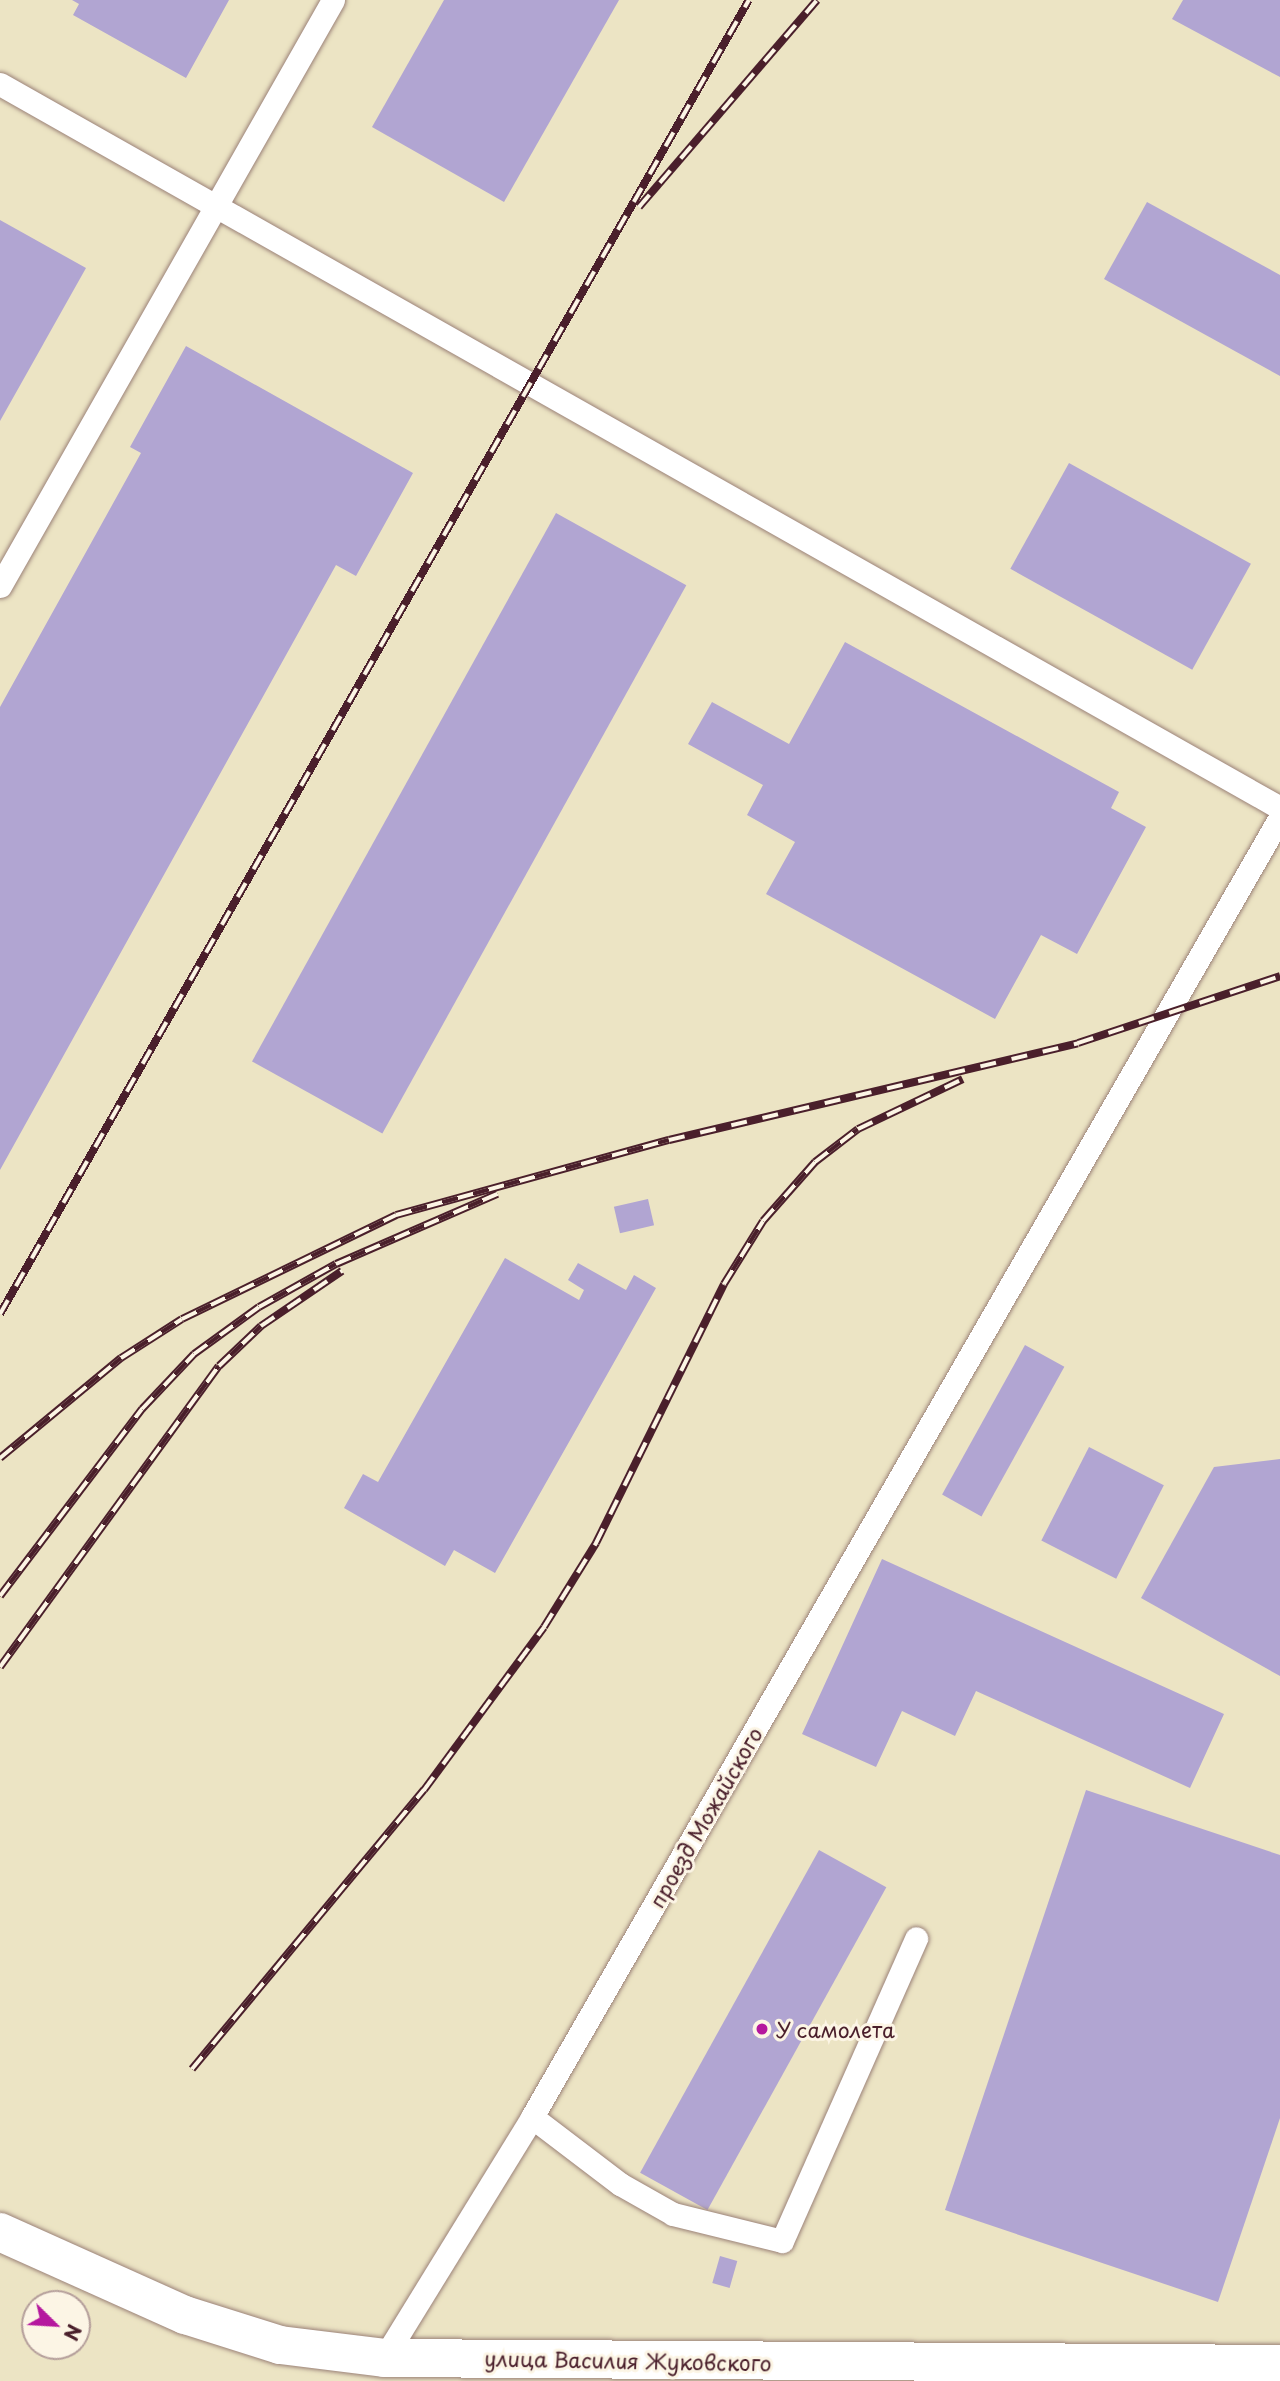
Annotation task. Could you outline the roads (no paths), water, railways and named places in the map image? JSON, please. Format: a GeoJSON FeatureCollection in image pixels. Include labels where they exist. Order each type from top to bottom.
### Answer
{"type":"FeatureCollection","features":[{"type":"Feature","properties":{"kind":"street","name":"улица Василия Жуковского"},"geometry":{"type":"LineString","coordinates":[[0,2232],[185,2315],[280,2345],[375,2369],[1280,2364]]}},
{"type":"Feature","properties":{"kind":"lane"},"geometry":{"type":"LineString","coordinates":[[0,586],[333,0]]}},
{"type":"Feature","properties":{"kind":"lane"},"geometry":{"type":"LineString","coordinates":[[0,83],[1280,808]]}},
{"type":"Feature","properties":{"kind":"lane","name":"проезд Можайского"},"geometry":{"type":"LineString","coordinates":[[375,2369],[532,2117],[1280,817]]}},
{"type":"Feature","properties":{"kind":"lane"},"geometry":{"type":"LineString","coordinates":[[532,2117],[620,2184],[673,2214],[782,2241],[916,1938]]}},
{"type":"Feature","properties":{"kind":"railway"},"geometry":{"type":"LineString","coordinates":[[0,1314],[749,0]]}},
{"type":"Feature","properties":{"kind":"railway"},"geometry":{"type":"LineString","coordinates":[[639,207],[817,0]]}},
{"type":"Feature","properties":{"kind":"railway"},"geometry":{"type":"LineString","coordinates":[[0,1458],[121,1358],[182,1319],[396,1215],[669,1140],[1078,1043],[1280,976]]}},
{"type":"Feature","properties":{"kind":"railway"},"geometry":{"type":"LineString","coordinates":[[192,2069],[424,1790],[544,1627],[596,1543],[724,1284],[763,1221],[815,1162],[858,1129],[963,1079]]}},
{"type":"Feature","properties":{"kind":"railway"},"geometry":{"type":"LineString","coordinates":[[0,1596],[142,1409],[194,1354],[259,1307],[336,1264],[497,1194]]}},
{"type":"Feature","properties":{"kind":"railway"},"geometry":{"type":"LineString","coordinates":[[0,1667],[219,1366],[261,1326],[342,1271]]}},
{"type":"Feature","properties":{"kind":"place","name":"У самолета"},"geometry":{"type":"Point","coordinates":[762,2029]}}]}
